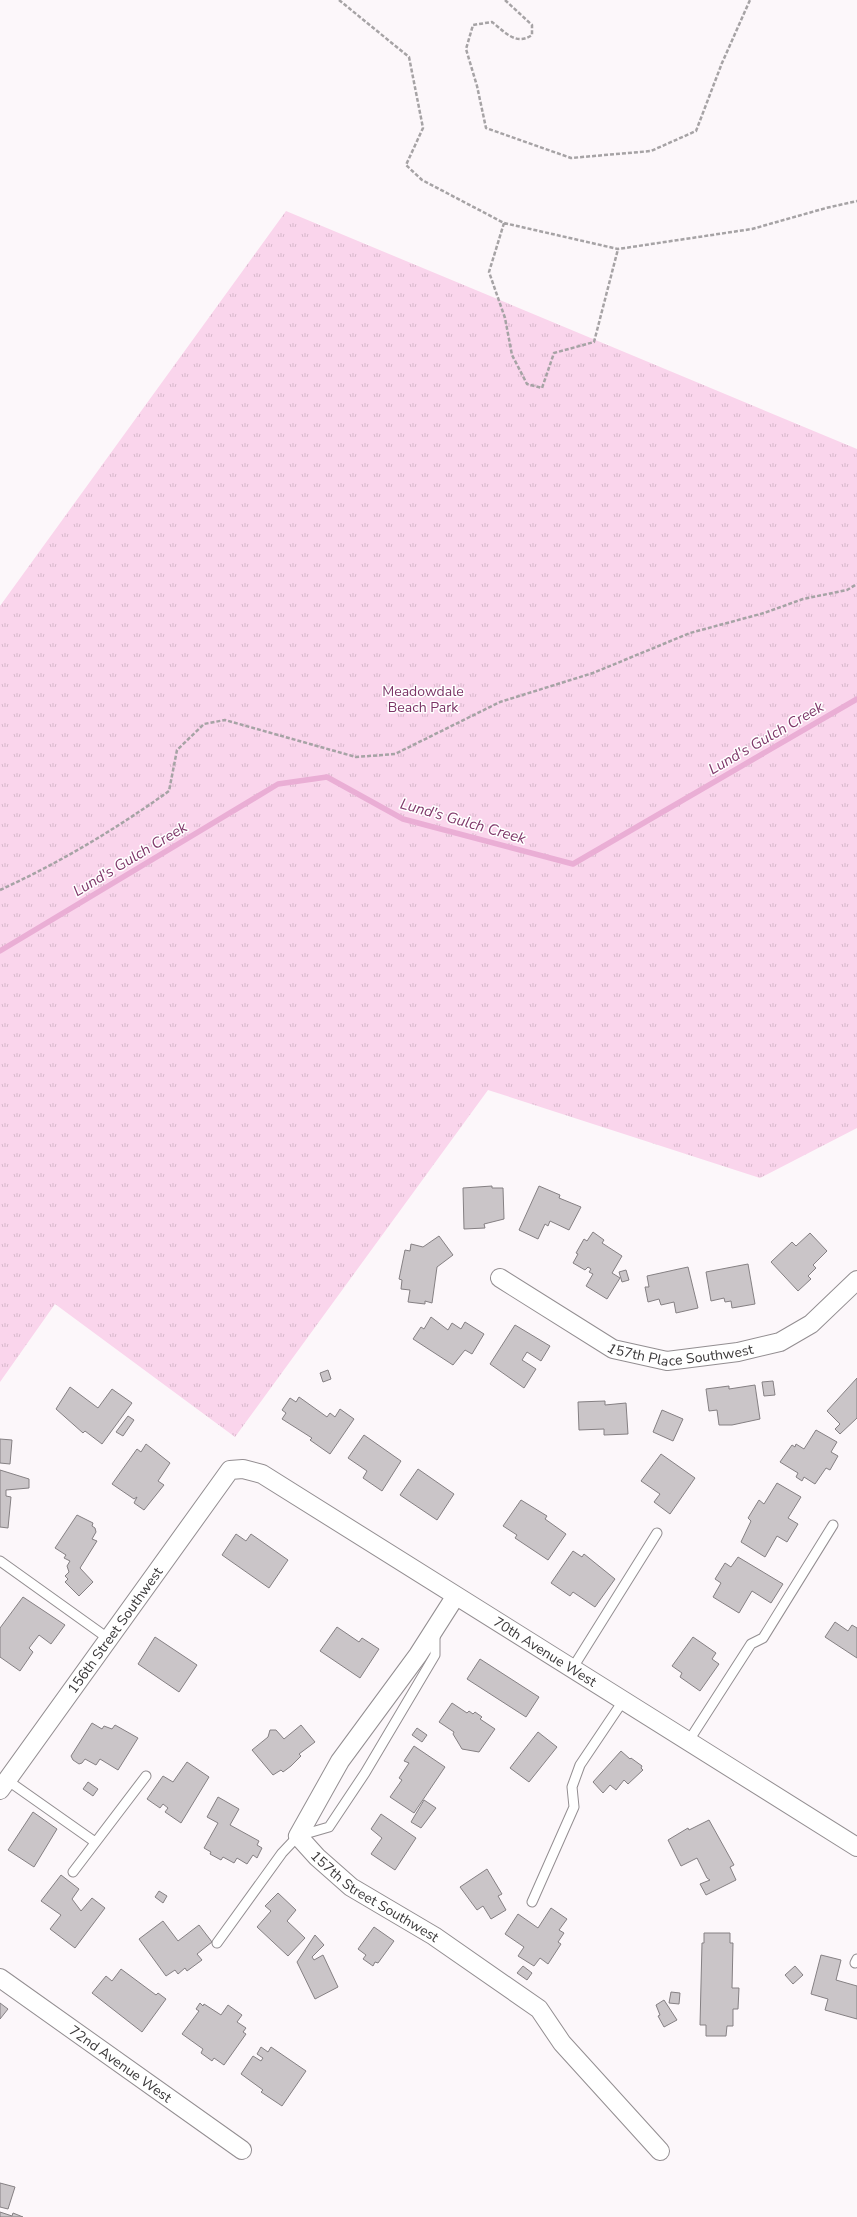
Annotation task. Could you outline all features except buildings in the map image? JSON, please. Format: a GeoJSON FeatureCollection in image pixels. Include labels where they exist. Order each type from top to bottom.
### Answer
{"type":"FeatureCollection","features":[{"type":"Feature","properties":{"kind":"street","name":"157th Place Southwest"},"geometry":{"type":"LineString","coordinates":[[500,1278],[613,1349],[667,1362],[738,1352],[780,1342],[811,1324],[857,1280]]}},
{"type":"Feature","properties":{"kind":"street","name":"70th Avenue West"},"geometry":{"type":"LineString","coordinates":[[230,1470],[244,1468],[262,1474],[455,1597],[857,1847]]}},
{"type":"Feature","properties":{"kind":"street","name":"156th Street Southwest"},"geometry":{"type":"LineString","coordinates":[[3,1785],[230,1470]]}},
{"type":"Feature","properties":{"kind":"street"},"geometry":{"type":"LineString","coordinates":[[298,1836],[340,1761],[418,1656],[455,1597]]}},
{"type":"Feature","properties":{"kind":"street","name":"157th Street Southwest"},"geometry":{"type":"LineString","coordinates":[[298,1836],[317,1857],[351,1887],[434,1936],[539,2008],[562,2043],[660,2151]]}},
{"type":"Feature","properties":{"kind":"street","name":"72nd Avenue West"},"geometry":{"type":"LineString","coordinates":[[0,1978],[242,2150]]}},
{"type":"Feature","properties":{"kind":"lane"},"geometry":{"type":"LineString","coordinates":[[688,1742],[751,1644],[763,1638],[833,1525]]}},
{"type":"Feature","properties":{"kind":"lane"},"geometry":{"type":"LineString","coordinates":[[572,1669],[657,1533]]}},
{"type":"Feature","properties":{"kind":"lane"},"geometry":{"type":"LineString","coordinates":[[0,1561],[108,1639]]}},
{"type":"Feature","properties":{"kind":"lane"},"geometry":{"type":"LineString","coordinates":[[217,1944],[282,1853],[298,1836],[329,1827],[365,1773],[435,1655],[435,1629]]}},
{"type":"Feature","properties":{"kind":"lane"},"geometry":{"type":"LineString","coordinates":[[532,1902],[574,1807],[572,1787],[580,1765],[623,1701]]}},
{"type":"Feature","properties":{"kind":"lane"},"geometry":{"type":"LineString","coordinates":[[73,1872],[146,1776]]}},
{"type":"Feature","properties":{"kind":"lane"},"geometry":{"type":"LineString","coordinates":[[3,1785],[95,1842]]}},
{"type":"Feature","properties":{"kind":"path"},"geometry":{"type":"LineString","coordinates":[[339,0],[409,57],[423,128],[406,165],[422,180],[504,223],[618,249],[752,229],[826,208],[857,201]]}},
{"type":"Feature","properties":{"kind":"path"},"geometry":{"type":"LineString","coordinates":[[505,0],[532,25],[532,35],[524,40],[515,40],[492,22],[473,25],[466,49],[477,86],[486,128],[571,158],[651,151],[696,131],[722,63],[750,0]]}},
{"type":"Feature","properties":{"kind":"path"},"geometry":{"type":"LineString","coordinates":[[504,223],[489,272],[505,318],[512,355],[527,384],[542,388],[554,353],[594,342],[618,249]]}},
{"type":"Feature","properties":{"kind":"path"},"geometry":{"type":"LineString","coordinates":[[0,890],[21,880],[132,818],[168,791],[177,750],[204,724],[225,720],[356,757],[395,754],[500,702],[593,673],[690,633],[764,613],[803,599],[847,590],[857,584]]}},
{"type":"Feature","properties":{"kind":"green space","name":"Meadowdale Beach Park"},"geometry":{"type":"Polygon","coordinates":[[[286,211],[857,449],[857,1128],[760,1178],[488,1090],[235,1437],[55,1304],[0,1382],[0,606],[286,211]]]}},
{"type":"Feature","properties":{"kind":"waterway","name":"Lund's Gulch Creek"},"geometry":{"type":"LineString","coordinates":[[0,951],[278,784],[327,777],[403,819],[573,864],[857,699]]}}]}
